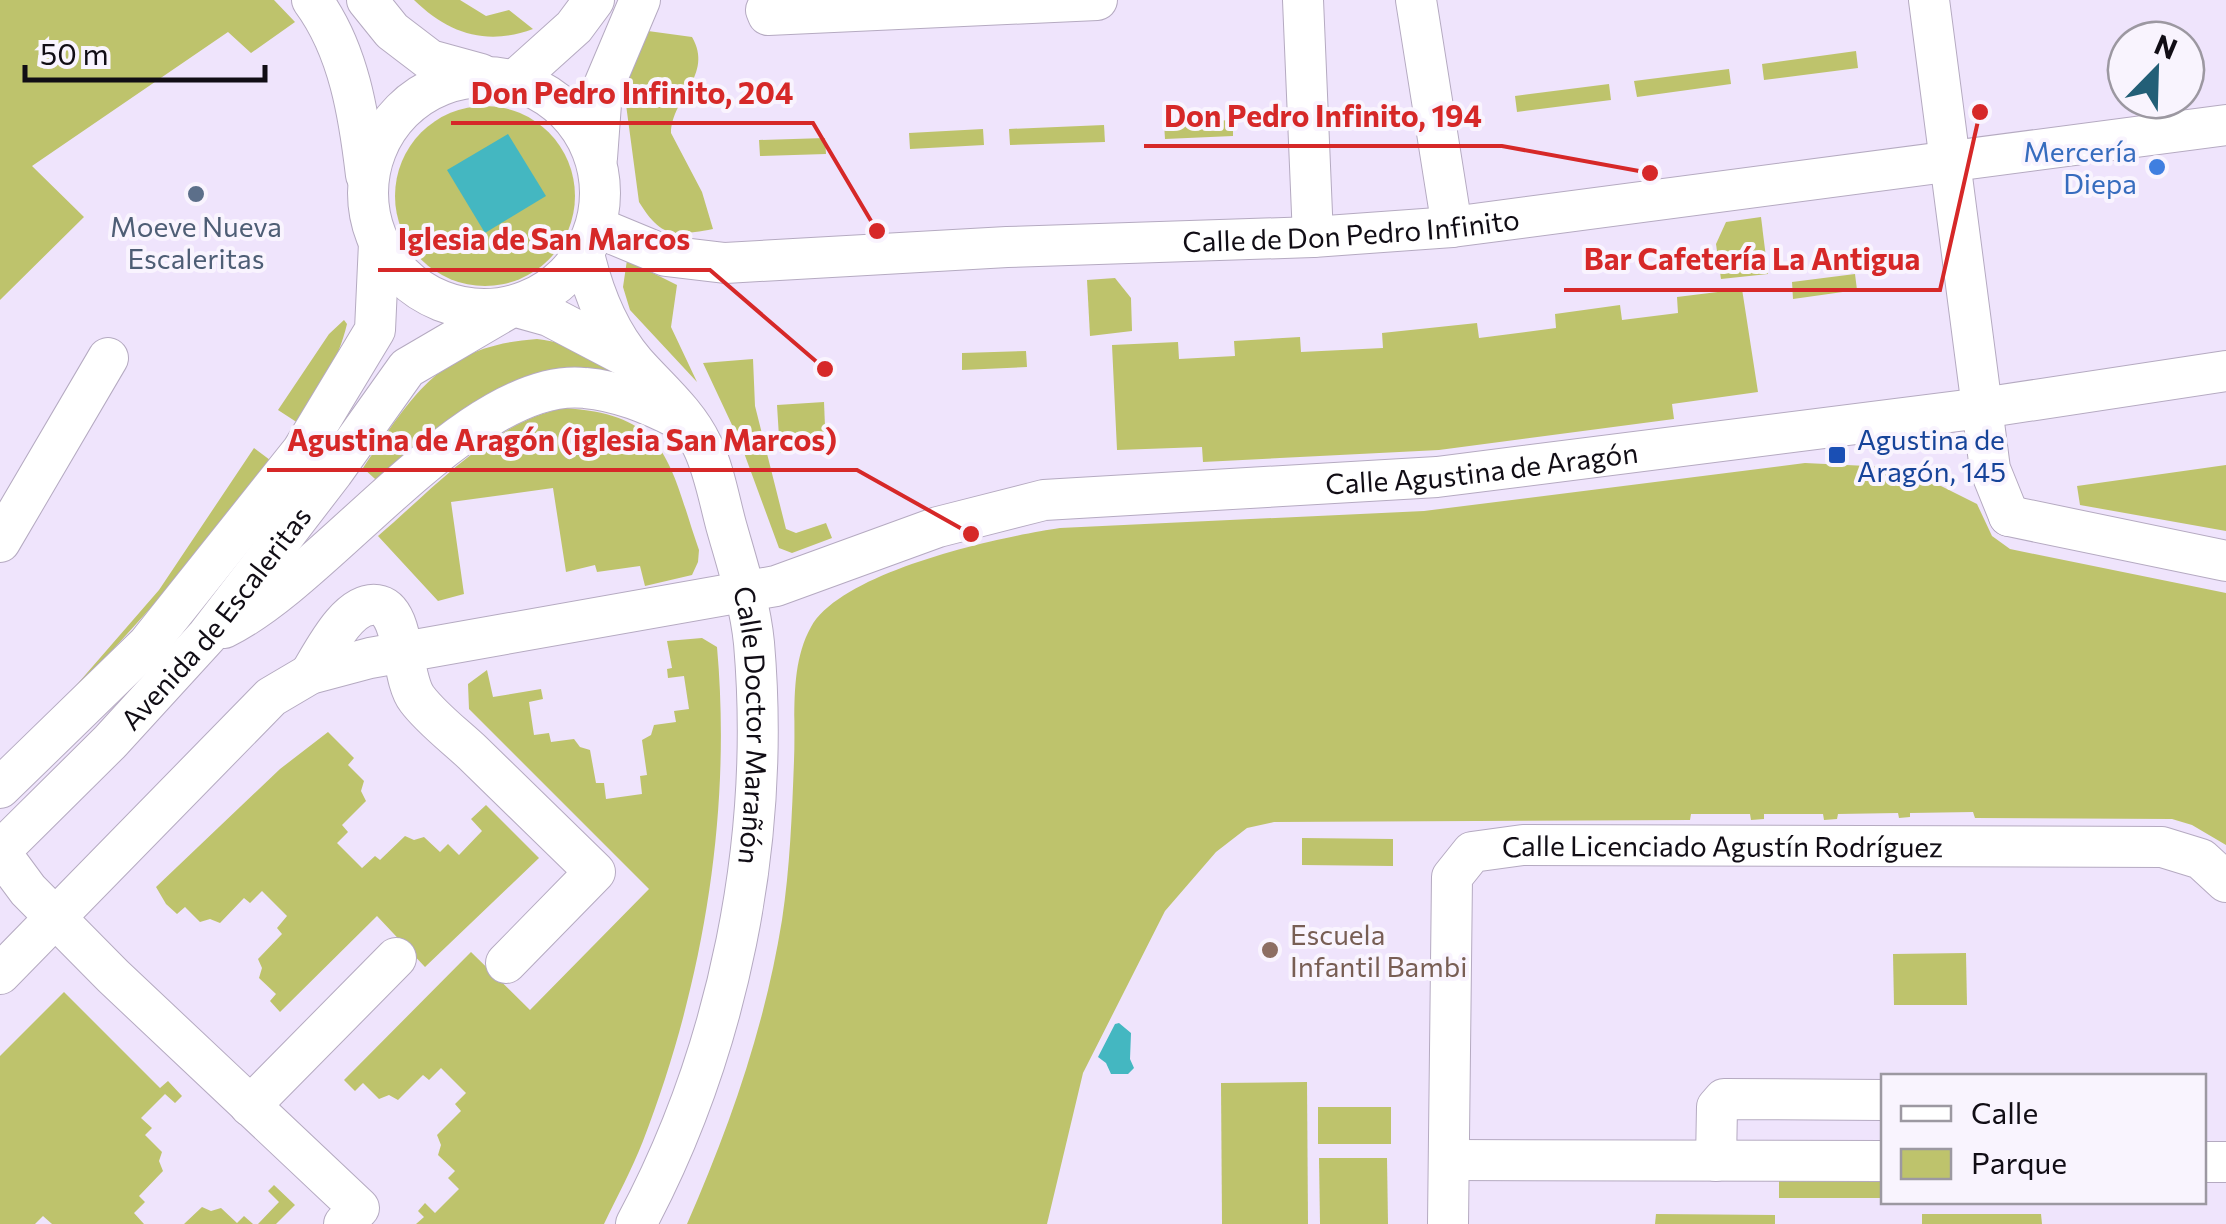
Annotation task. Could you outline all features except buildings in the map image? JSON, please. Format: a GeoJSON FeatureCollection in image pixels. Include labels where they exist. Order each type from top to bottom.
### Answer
{"type":"FeatureCollection","features":[{"type":"Feature","properties":{"kind":"street"},"geometry":{"type":"LineString","coordinates":[[312,0],[326,20],[352,87],[372,226],[379,243],[394,266],[435,298],[460,307],[487,310],[514,306],[541,294],[566,277],[590,241],[601,194],[596,162],[602,90],[640,0]]}},
{"type":"Feature","properties":{"kind":"street"},"geometry":{"type":"LineString","coordinates":[[367,0],[392,30],[430,60],[504,79],[550,98],[579,126],[596,162]]}},
{"type":"Feature","properties":{"kind":"street"},"geometry":{"type":"LineString","coordinates":[[368,188],[379,142],[407,106],[448,82],[504,79],[574,27],[594,0]]}},
{"type":"Feature","properties":{"kind":"street"},"geometry":{"type":"LineString","coordinates":[[769,8],[1097,0]]}},
{"type":"Feature","properties":{"kind":"street"},"geometry":{"type":"LineString","coordinates":[[1304,0],[1313,237]]}},
{"type":"Feature","properties":{"kind":"street"},"geometry":{"type":"LineString","coordinates":[[1416,0],[1452,227]]}},
{"type":"Feature","properties":{"kind":"street"},"geometry":{"type":"LineString","coordinates":[[1929,0],[1990,469],[2009,516]]}},
{"type":"Feature","properties":{"kind":"street","name":"Calle de Don Pedro Infinito"},"geometry":{"type":"LineString","coordinates":[[590,241],[725,264],[1008,248],[1313,237],[1452,227],[2226,125]]}},
{"type":"Feature","properties":{"kind":"street","name":"Calle Doctor Marañón"},"geometry":{"type":"LineString","coordinates":[[590,241],[602,310],[631,359],[690,424],[704,447],[746,592],[754,642],[757,792],[733,956],[702,1064],[659,1180],[636,1224]]}},
{"type":"Feature","properties":{"kind":"street","name":"Avenida de Escaleritas"},"geometry":{"type":"LineString","coordinates":[[0,788],[148,644],[302,450],[375,330],[379,243]]}},
{"type":"Feature","properties":{"kind":"street","name":"Calle Doctor Marañón"},"geometry":{"type":"LineString","coordinates":[[514,306],[549,316],[631,359]]}},
{"type":"Feature","properties":{"kind":"street","name":"Avenida de Escaleritas"},"geometry":{"type":"LineString","coordinates":[[0,852],[110,742],[207,636],[407,368],[514,306]]}},
{"type":"Feature","properties":{"kind":"street"},"geometry":{"type":"LineString","coordinates":[[0,542],[108,358]]}},
{"type":"Feature","properties":{"kind":"street","name":"Calle Agustina de Aragón"},"geometry":{"type":"LineString","coordinates":[[0,974],[270,697],[310,674],[400,652],[792,582],[894,542],[1044,500],[1437,476],[1982,408],[2226,371]]}},
{"type":"Feature","properties":{"kind":"street"},"geometry":{"type":"LineString","coordinates":[[207,636],[254,613],[373,506],[479,424],[523,397],[550,389],[583,387],[635,398],[690,424]]}},
{"type":"Feature","properties":{"kind":"street"},"geometry":{"type":"LineString","coordinates":[[2009,516],[2053,507],[2226,536]]}},
{"type":"Feature","properties":{"kind":"street"},"geometry":{"type":"LineString","coordinates":[[2009,516],[2226,561]]}},
{"type":"Feature","properties":{"kind":"street"},"geometry":{"type":"LineString","coordinates":[[400,652],[415,697],[595,872],[506,963]]}},
{"type":"Feature","properties":{"kind":"street","name":"Calle Licenciado Agustín Rodríguez"},"geometry":{"type":"LineString","coordinates":[[1448,1224],[1452,877],[1472,852],[1523,844],[2162,847],[2200,860],[2224,880]]}},
{"type":"Feature","properties":{"kind":"street"},"geometry":{"type":"LineString","coordinates":[[0,852],[54,918],[359,1208],[344,1224]]}},
{"type":"Feature","properties":{"kind":"street"},"geometry":{"type":"LineString","coordinates":[[250,1106],[396,958]]}},
{"type":"Feature","properties":{"kind":"street"},"geometry":{"type":"LineString","coordinates":[[1716,1161],[1717,1107],[1724,1100],[1881,1100]]}},
{"type":"Feature","properties":{"kind":"street"},"geometry":{"type":"LineString","coordinates":[[1449,1160],[1881,1162]]}},
{"type":"Feature","properties":{"kind":"green space"},"geometry":{"type":"Polygon","coordinates":[[[0,0],[274,0],[295,22],[251,53],[228,32],[32,166],[84,217],[0,300],[0,0]]]}},
{"type":"Feature","properties":{"kind":"green space"},"geometry":{"type":"Polygon","coordinates":[[[414,0],[460,0],[486,16],[509,10],[533,29],[500,36],[469,34],[441,21],[414,0]]]}},
{"type":"Feature","properties":{"kind":"green space"},"geometry":{"type":"Polygon","coordinates":[[[648,31],[692,37],[697,51],[695,75],[673,120],[671,133],[702,192],[713,229],[670,232],[655,223],[639,202],[625,97],[627,77],[648,31]]]}},
{"type":"Feature","properties":{"kind":"green space"},"geometry":{"type":"Polygon","coordinates":[[[1856,51],[1858,68],[1764,80],[1762,64],[1856,51]]]}},
{"type":"Feature","properties":{"kind":"green space"},"geometry":{"type":"Polygon","coordinates":[[[1729,69],[1731,84],[1637,97],[1634,81],[1729,69]]]}},
{"type":"Feature","properties":{"kind":"green space"},"geometry":{"type":"Polygon","coordinates":[[[1609,84],[1611,100],[1517,112],[1515,96],[1609,84]]]}},
{"type":"Feature","properties":{"kind":"green space"},"geometry":{"type":"Polygon","coordinates":[[[485,106],[519,113],[549,132],[568,162],[575,196],[568,230],[549,260],[519,279],[485,286],[451,279],[421,260],[402,230],[395,196],[402,162],[421,132],[451,113],[485,106]]]}},
{"type":"Feature","properties":{"kind":"green space"},"geometry":{"type":"Polygon","coordinates":[[[1233,120],[1233,136],[1165,139],[1164,123],[1233,120]]]}},
{"type":"Feature","properties":{"kind":"green space"},"geometry":{"type":"Polygon","coordinates":[[[1104,125],[1105,142],[1010,145],[1009,129],[1104,125]]]}},
{"type":"Feature","properties":{"kind":"green space"},"geometry":{"type":"Polygon","coordinates":[[[983,129],[984,145],[910,149],[909,133],[983,129]]]}},
{"type":"Feature","properties":{"kind":"green space"},"geometry":{"type":"Polygon","coordinates":[[[825,138],[826,154],[760,156],[759,140],[825,138]]]}},
{"type":"Feature","properties":{"kind":"green space"},"geometry":{"type":"Polygon","coordinates":[[[1761,217],[1768,274],[1721,279],[1716,244],[1726,222],[1761,217]]]}},
{"type":"Feature","properties":{"kind":"green space"},"geometry":{"type":"Polygon","coordinates":[[[627,260],[677,285],[671,327],[697,382],[630,310],[623,287],[627,260]]]}},
{"type":"Feature","properties":{"kind":"green space"},"geometry":{"type":"Polygon","coordinates":[[[1855,274],[1857,290],[1793,299],[1792,282],[1855,274]]]}},
{"type":"Feature","properties":{"kind":"green space"},"geometry":{"type":"Polygon","coordinates":[[[1115,278],[1131,298],[1132,331],[1090,336],[1087,280],[1115,278]]]}},
{"type":"Feature","properties":{"kind":"green space"},"geometry":{"type":"Polygon","coordinates":[[[1742,289],[1758,392],[1672,404],[1674,419],[1439,450],[1203,462],[1202,447],[1117,450],[1112,345],[1178,342],[1179,359],[1235,356],[1234,341],[1300,337],[1301,352],[1383,348],[1382,333],[1477,323],[1479,338],[1556,328],[1555,314],[1620,305],[1622,320],[1678,313],[1677,297],[1742,289]]]}},
{"type":"Feature","properties":{"kind":"green space"},"geometry":{"type":"Polygon","coordinates":[[[344,320],[347,324],[333,363],[298,423],[278,410],[329,334],[344,320]]]}},
{"type":"Feature","properties":{"kind":"green space"},"geometry":{"type":"Polygon","coordinates":[[[537,339],[588,355],[629,389],[596,381],[385,488],[363,468],[415,397],[452,363],[503,344],[537,339]]]}},
{"type":"Feature","properties":{"kind":"green space"},"geometry":{"type":"Polygon","coordinates":[[[1026,351],[1027,367],[962,370],[962,353],[1026,351]]]}},
{"type":"Feature","properties":{"kind":"green space"},"geometry":{"type":"Polygon","coordinates":[[[753,359],[755,406],[786,529],[796,533],[826,523],[832,538],[792,553],[779,548],[740,442],[703,363],[753,359]]]}},
{"type":"Feature","properties":{"kind":"green space"},"geometry":{"type":"Polygon","coordinates":[[[824,402],[826,451],[780,453],[777,405],[824,402]]]}},
{"type":"Feature","properties":{"kind":"green space"},"geometry":{"type":"Polygon","coordinates":[[[565,408],[626,421],[646,433],[660,449],[671,469],[699,550],[692,575],[645,586],[640,566],[597,572],[595,565],[566,572],[553,488],[451,502],[464,594],[438,601],[378,536],[488,442],[539,415],[565,408]]]}},
{"type":"Feature","properties":{"kind":"green space"},"geometry":{"type":"Polygon","coordinates":[[[254,448],[270,460],[165,592],[62,706],[159,590],[254,448]]]}},
{"type":"Feature","properties":{"kind":"green space"},"geometry":{"type":"Polygon","coordinates":[[[1805,463],[1888,467],[1931,481],[1977,504],[1992,536],[2010,549],[2226,593],[2226,845],[2192,825],[2172,819],[1975,818],[1973,812],[1910,813],[1910,817],[1899,818],[1898,813],[1838,814],[1837,819],[1824,820],[1823,814],[1764,814],[1764,819],[1751,820],[1750,814],[1691,814],[1690,820],[1274,822],[1247,828],[1216,852],[1165,911],[1083,1073],[1047,1224],[687,1224],[731,1113],[756,1037],[775,959],[787,881],[799,658],[811,627],[828,607],[854,589],[924,560],[1000,539],[1060,528],[1424,511],[1805,463]]]}},
{"type":"Feature","properties":{"kind":"green space"},"geometry":{"type":"Polygon","coordinates":[[[2226,465],[2226,531],[2080,505],[2077,486],[2226,465]]]}},
{"type":"Feature","properties":{"kind":"green space"},"geometry":{"type":"Polygon","coordinates":[[[702,638],[717,647],[721,710],[716,835],[708,898],[697,960],[664,1082],[643,1141],[604,1224],[416,1224],[424,1217],[418,1211],[425,1203],[435,1213],[459,1189],[448,1178],[455,1171],[438,1155],[441,1145],[437,1135],[461,1111],[455,1104],[466,1093],[441,1068],[429,1080],[423,1075],[398,1100],[389,1095],[379,1099],[363,1083],[355,1091],[344,1080],[471,952],[530,1010],[649,889],[469,709],[468,684],[487,670],[493,697],[541,689],[543,699],[529,702],[534,735],[549,733],[551,742],[574,739],[580,747],[590,750],[596,783],[604,783],[606,799],[642,794],[640,776],[647,775],[642,740],[651,735],[654,725],[676,722],[674,711],[689,709],[684,676],[668,678],[667,669],[672,668],[667,641],[702,638]]]}},
{"type":"Feature","properties":{"kind":"green space"},"geometry":{"type":"Polygon","coordinates":[[[328,732],[354,758],[348,765],[364,781],[361,791],[366,801],[342,825],[348,832],[337,843],[362,868],[375,856],[380,860],[405,836],[414,840],[424,837],[440,852],[448,844],[459,855],[482,831],[471,819],[486,805],[539,858],[425,967],[377,916],[280,1012],[270,1001],[276,994],[259,978],[262,968],[258,959],[282,934],[277,928],[287,916],[262,891],[250,903],[244,898],[220,923],[210,919],[200,922],[185,907],[177,914],[156,887],[280,769],[328,732]]]}},
{"type":"Feature","properties":{"kind":"green space"},"geometry":{"type":"Polygon","coordinates":[[[1302,838],[1393,839],[1393,866],[1302,865],[1302,838]]]}},
{"type":"Feature","properties":{"kind":"green space"},"geometry":{"type":"Polygon","coordinates":[[[1966,953],[1967,1005],[1894,1005],[1893,954],[1966,953]]]}},
{"type":"Feature","properties":{"kind":"green space"},"geometry":{"type":"Polygon","coordinates":[[[64,992],[160,1088],[168,1081],[182,1096],[175,1103],[165,1094],[141,1118],[152,1128],[145,1135],[162,1152],[159,1161],[163,1171],[139,1196],[145,1202],[134,1213],[144,1224],[52,1224],[43,1216],[35,1224],[0,1224],[0,1056],[64,992]]]}},
{"type":"Feature","properties":{"kind":"green space"},"geometry":{"type":"Polygon","coordinates":[[[1307,1082],[1308,1224],[1222,1224],[1221,1083],[1307,1082]]]}},
{"type":"Feature","properties":{"kind":"green space"},"geometry":{"type":"Polygon","coordinates":[[[1318,1107],[1391,1107],[1391,1144],[1318,1144],[1318,1107]]]}},
{"type":"Feature","properties":{"kind":"green space"},"geometry":{"type":"Polygon","coordinates":[[[1319,1158],[1387,1158],[1388,1224],[1320,1224],[1319,1158]]]}},
{"type":"Feature","properties":{"kind":"green space"},"geometry":{"type":"Polygon","coordinates":[[[1779,1180],[1881,1180],[1881,1198],[1779,1198],[1779,1180]]]}},
{"type":"Feature","properties":{"kind":"green space"},"geometry":{"type":"Polygon","coordinates":[[[274,1185],[295,1205],[276,1224],[258,1224],[279,1202],[268,1191],[274,1185]]]}},
{"type":"Feature","properties":{"kind":"green space"},"geometry":{"type":"Polygon","coordinates":[[[202,1207],[211,1211],[221,1208],[237,1223],[244,1216],[253,1224],[184,1224],[202,1207]]]}},
{"type":"Feature","properties":{"kind":"green space"},"geometry":{"type":"Polygon","coordinates":[[[1656,1214],[1775,1215],[1775,1224],[1655,1224],[1656,1214]]]}},
{"type":"Feature","properties":{"kind":"green space"},"geometry":{"type":"Polygon","coordinates":[[[1922,1214],[2041,1214],[2042,1224],[1922,1224],[1922,1214]]]}},
{"type":"Feature","properties":{"kind":"water"},"geometry":{"type":"Polygon","coordinates":[[[508,134],[546,196],[485,233],[447,170],[508,134]]]}},
{"type":"Feature","properties":{"kind":"water"},"geometry":{"type":"Polygon","coordinates":[[[1119,1023],[1131,1033],[1130,1059],[1134,1068],[1128,1074],[1111,1074],[1098,1057],[1119,1023]]]}},
{"type":"Feature","properties":{"kind":"place","name":"Bar Cafetería La Antigua"},"geometry":{"type":"Point","coordinates":[1980,112]}},
{"type":"Feature","properties":{"kind":"place","name":"Mercería Diepa"},"geometry":{"type":"Point","coordinates":[2157,167]}},
{"type":"Feature","properties":{"kind":"place","name":"Don Pedro Infinito, 194"},"geometry":{"type":"Point","coordinates":[1650,173]}},
{"type":"Feature","properties":{"kind":"place","name":"Moeve Nueva Escaleritas"},"geometry":{"type":"Point","coordinates":[196,194]}},
{"type":"Feature","properties":{"kind":"place","name":"Don Pedro Infinito, 204"},"geometry":{"type":"Point","coordinates":[877,231]}},
{"type":"Feature","properties":{"kind":"place","name":"Iglesia de San Marcos"},"geometry":{"type":"Point","coordinates":[825,369]}},
{"type":"Feature","properties":{"kind":"place","name":"Agustina de Aragón, 145"},"geometry":{"type":"Point","coordinates":[1837,455]}},
{"type":"Feature","properties":{"kind":"place","name":"Agustina de Aragón (iglesia San Marcos)"},"geometry":{"type":"Point","coordinates":[971,534]}},
{"type":"Feature","properties":{"kind":"place","name":"Escuela Infantil Bambi"},"geometry":{"type":"Point","coordinates":[1270,950]}}]}
